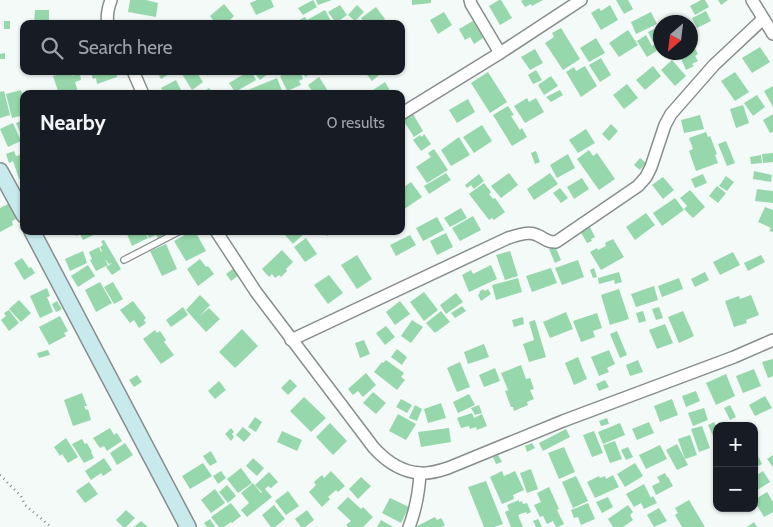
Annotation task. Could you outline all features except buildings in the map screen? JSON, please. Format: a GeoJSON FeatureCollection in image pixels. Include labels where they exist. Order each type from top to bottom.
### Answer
{"type":"FeatureCollection","features":[{"type":"Feature","properties":{"kind":"street"},"geometry":{"type":"LineString","coordinates":[[107,20],[107,10],[111,0]]}},
{"type":"Feature","properties":{"kind":"street"},"geometry":{"type":"LineString","coordinates":[[470,0],[500,53]]}},
{"type":"Feature","properties":{"kind":"street"},"geometry":{"type":"LineString","coordinates":[[405,112],[581,0]]}},
{"type":"Feature","properties":{"kind":"street"},"geometry":{"type":"LineString","coordinates":[[752,0],[773,34]]}},
{"type":"Feature","properties":{"kind":"street"},"geometry":{"type":"LineString","coordinates":[[291,340],[508,238],[531,233],[547,241],[556,242],[638,186],[646,177],[651,167],[665,125],[671,114],[714,65],[763,19]]}},
{"type":"Feature","properties":{"kind":"street"},"geometry":{"type":"LineString","coordinates":[[135,75],[141,90]]}},
{"type":"Feature","properties":{"kind":"street"},"geometry":{"type":"LineString","coordinates":[[0,170],[20,208]]}},
{"type":"Feature","properties":{"kind":"street"},"geometry":{"type":"LineString","coordinates":[[34,235],[188,527]]}},
{"type":"Feature","properties":{"kind":"street"},"geometry":{"type":"LineString","coordinates":[[219,235],[256,292],[291,340],[382,458],[393,465],[420,473],[448,468],[563,421],[734,357],[773,340]]}},
{"type":"Feature","properties":{"kind":"street"},"geometry":{"type":"LineString","coordinates":[[409,527],[414,516],[420,473]]}},
{"type":"Feature","properties":{"kind":"lane"},"geometry":{"type":"LineString","coordinates":[[124,260],[172,235]]}},
{"type":"Feature","properties":{"kind":"path"},"geometry":{"type":"LineString","coordinates":[[0,475],[21,496],[25,505],[51,527]]}}]}
